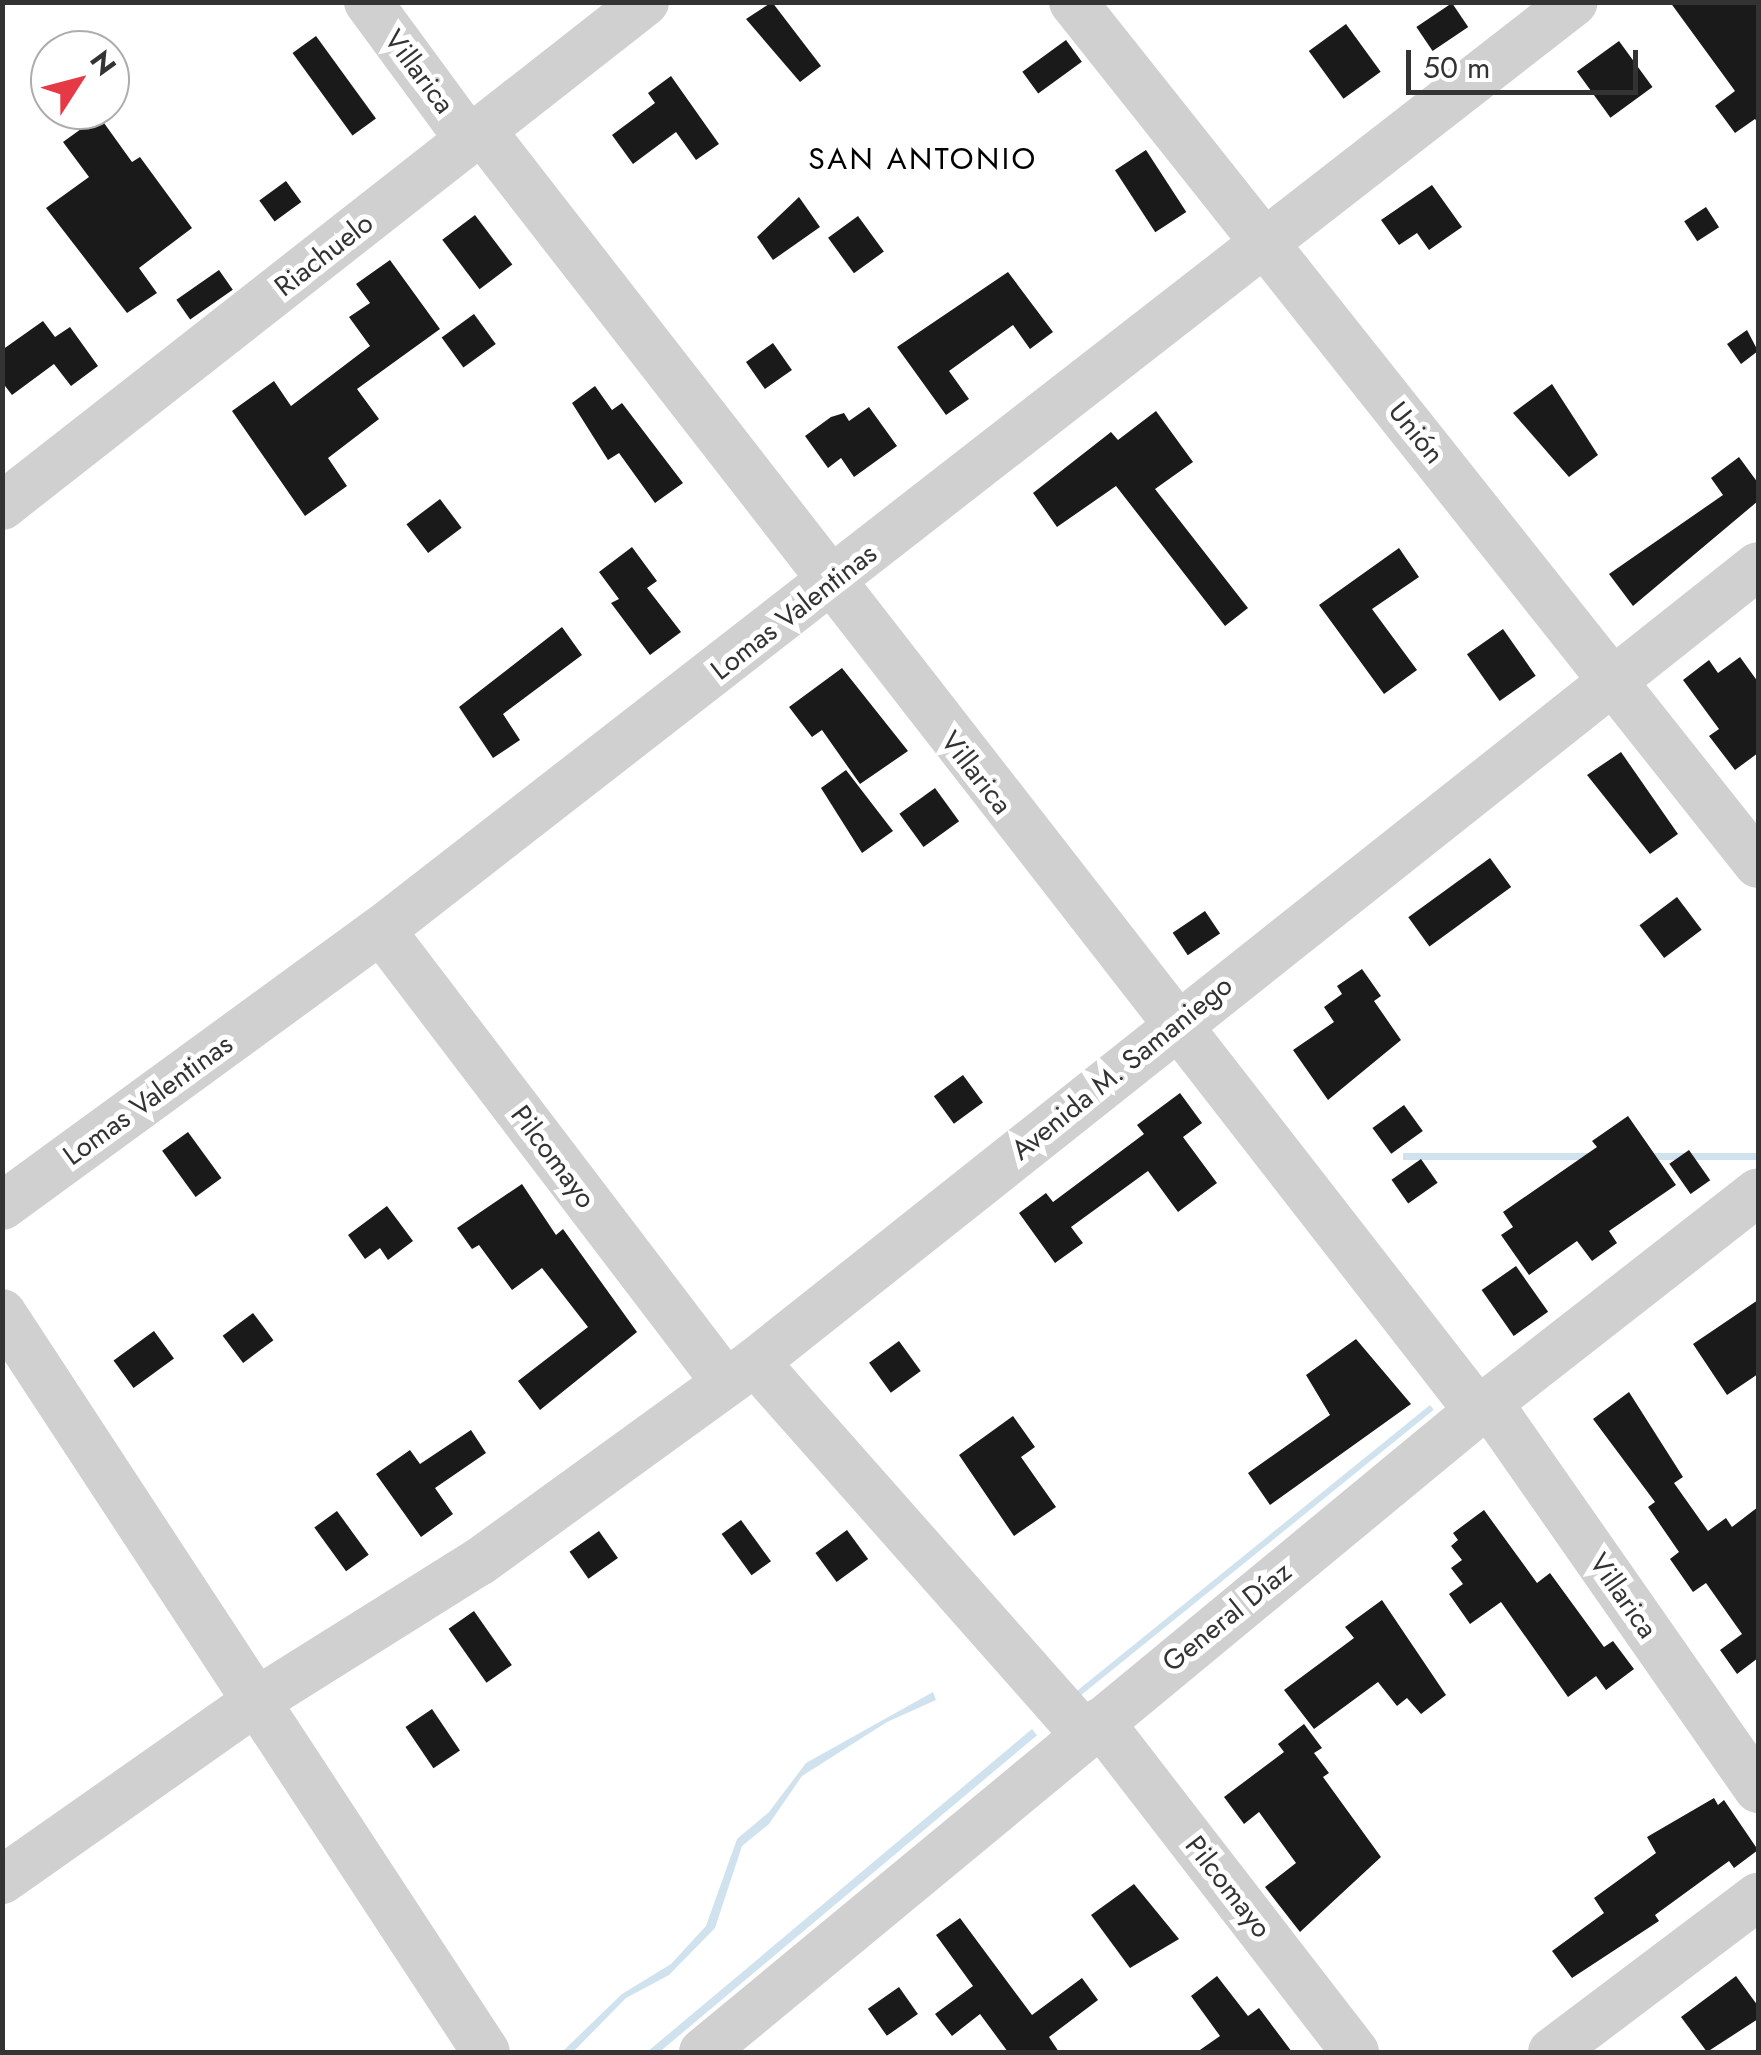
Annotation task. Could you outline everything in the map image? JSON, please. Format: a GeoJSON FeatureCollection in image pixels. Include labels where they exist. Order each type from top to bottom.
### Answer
{"type":"FeatureCollection","features":[{"type":"Feature","properties":{"kind":"street","name":"Villarica"},"geometry":{"type":"LineString","coordinates":[[368,2],[1471,1397],[1758,1789]]}},
{"type":"Feature","properties":{"kind":"street","name":"Riachuelo"},"geometry":{"type":"LineString","coordinates":[[2,506],[646,2]]}},
{"type":"Feature","properties":{"kind":"street","name":"Unión"},"geometry":{"type":"LineString","coordinates":[[1073,2],[1758,864]]}},
{"type":"Feature","properties":{"kind":"street","name":"Lomas Valentinas"},"geometry":{"type":"LineString","coordinates":[[2,1206],[380,930],[829,586],[1574,2]]}},
{"type":"Feature","properties":{"kind":"street","name":"Avenida M. Samaniego"},"geometry":{"type":"LineString","coordinates":[[2,1880],[257,1701],[479,1562],[741,1373],[1758,566]]}},
{"type":"Feature","properties":{"kind":"street","name":"Pilcomayo"},"geometry":{"type":"LineString","coordinates":[[380,930],[741,1373],[1077,1718],[1355,2052]]}},
{"type":"Feature","properties":{"kind":"street","name":"General Díaz"},"geometry":{"type":"LineString","coordinates":[[702,2052],[1077,1718],[1471,1397],[1758,1192]]}},
{"type":"Feature","properties":{"kind":"street"},"geometry":{"type":"LineString","coordinates":[[2,1314],[486,2052]]}},
{"type":"Feature","properties":{"kind":"street"},"geometry":{"type":"LineString","coordinates":[[1552,2052],[1758,1897]]}},
{"type":"Feature","properties":{"kind":"water"},"geometry":{"type":"Polygon","coordinates":[[[1403,1153],[1758,1153],[1758,1160],[1403,1160],[1403,1153]]]}},
{"type":"Feature","properties":{"kind":"water"},"geometry":{"type":"Polygon","coordinates":[[[1430,1405],[1434,1410],[1081,1695],[1077,1691],[1430,1405]]]}},
{"type":"Feature","properties":{"kind":"water"},"geometry":{"type":"Polygon","coordinates":[[[933,1692],[936,1700],[887,1722],[802,1776],[769,1824],[742,1846],[715,1928],[669,1975],[626,1998],[573,2052],[562,2052],[622,1994],[671,1964],[706,1926],[737,1839],[769,1812],[806,1763],[933,1692]]]}},
{"type":"Feature","properties":{"kind":"water"},"geometry":{"type":"Polygon","coordinates":[[[1032,1729],[1037,1735],[660,2052],[647,2052],[1032,1729]]]}},
{"type":"Feature","properties":{"kind":"building"},"geometry":{"type":"Polygon","coordinates":[[[772,2],[821,66],[800,82],[746,19],[772,2]]]}},
{"type":"Feature","properties":{"kind":"building"},"geometry":{"type":"Polygon","coordinates":[[[1670,2],[1758,2],[1758,123],[1755,119],[1735,133],[1715,106],[1735,91],[1670,2]]]}},
{"type":"Feature","properties":{"kind":"building"},"geometry":{"type":"Polygon","coordinates":[[[1452,3],[1468,27],[1433,51],[1416,27],[1452,3]]]}},
{"type":"Feature","properties":{"kind":"building"},"geometry":{"type":"Polygon","coordinates":[[[1346,24],[1381,72],[1343,99],[1309,51],[1346,24]]]}},
{"type":"Feature","properties":{"kind":"building"},"geometry":{"type":"Polygon","coordinates":[[[316,36],[376,119],[352,136],[293,53],[316,36]]]}},
{"type":"Feature","properties":{"kind":"building"},"geometry":{"type":"Polygon","coordinates":[[[1066,40],[1082,62],[1038,94],[1022,72],[1066,40]]]}},
{"type":"Feature","properties":{"kind":"building"},"geometry":{"type":"Polygon","coordinates":[[[1619,41],[1653,87],[1610,118],[1577,72],[1619,41]]]}},
{"type":"Feature","properties":{"kind":"building"},"geometry":{"type":"Polygon","coordinates":[[[671,76],[719,144],[696,160],[676,132],[633,164],[612,135],[655,103],[648,93],[671,76]]]}},
{"type":"Feature","properties":{"kind":"building"},"geometry":{"type":"Polygon","coordinates":[[[80,130],[109,130],[132,162],[140,157],[192,228],[139,268],[157,293],[127,313],[46,208],[89,177],[63,142],[80,130]]]}},
{"type":"Feature","properties":{"kind":"building"},"geometry":{"type":"Polygon","coordinates":[[[1146,150],[1186,212],[1155,232],[1115,170],[1146,150]]]}},
{"type":"Feature","properties":{"kind":"building"},"geometry":{"type":"Polygon","coordinates":[[[286,181],[301,202],[275,221],[259,200],[286,181]]]}},
{"type":"Feature","properties":{"kind":"building"},"geometry":{"type":"Polygon","coordinates":[[[1432,185],[1462,227],[1429,250],[1417,233],[1399,245],[1381,220],[1432,185]]]}},
{"type":"Feature","properties":{"kind":"building"},"geometry":{"type":"Polygon","coordinates":[[[799,197],[820,227],[773,260],[757,237],[799,197]]]}},
{"type":"Feature","properties":{"kind":"building"},"geometry":{"type":"Polygon","coordinates":[[[1706,207],[1719,227],[1697,241],[1684,221],[1706,207]]]}},
{"type":"Feature","properties":{"kind":"building"},"geometry":{"type":"Polygon","coordinates":[[[475,215],[512,265],[480,289],[442,240],[475,215]]]}},
{"type":"Feature","properties":{"kind":"building"},"geometry":{"type":"Polygon","coordinates":[[[858,216],[884,252],[854,273],[828,238],[858,216]]]}},
{"type":"Feature","properties":{"kind":"building"},"geometry":{"type":"Polygon","coordinates":[[[390,260],[440,329],[357,389],[379,419],[328,458],[347,486],[305,516],[232,411],[274,381],[291,406],[370,346],[349,317],[370,303],[356,284],[390,260]]]}},
{"type":"Feature","properties":{"kind":"building"},"geometry":{"type":"Polygon","coordinates":[[[219,270],[233,290],[190,319],[176,300],[219,270]]]}},
{"type":"Feature","properties":{"kind":"building"},"geometry":{"type":"Polygon","coordinates":[[[1008,272],[1053,332],[1030,349],[1013,325],[949,371],[969,399],[946,415],[897,347],[1008,272]]]}},
{"type":"Feature","properties":{"kind":"building"},"geometry":{"type":"Polygon","coordinates":[[[474,314],[496,344],[463,367],[442,338],[474,314]]]}},
{"type":"Feature","properties":{"kind":"building"},"geometry":{"type":"Polygon","coordinates":[[[43,321],[55,337],[70,327],[98,366],[71,386],[54,364],[12,395],[2,382],[2,350],[43,321]]]}},
{"type":"Feature","properties":{"kind":"building"},"geometry":{"type":"Polygon","coordinates":[[[1747,330],[1758,351],[1741,364],[1727,344],[1747,330]]]}},
{"type":"Feature","properties":{"kind":"building"},"geometry":{"type":"Polygon","coordinates":[[[773,343],[792,370],[765,389],[746,362],[773,343]]]}},
{"type":"Feature","properties":{"kind":"building"},"geometry":{"type":"Polygon","coordinates":[[[1552,384],[1598,455],[1569,477],[1513,413],[1552,384]]]}},
{"type":"Feature","properties":{"kind":"building"},"geometry":{"type":"Polygon","coordinates":[[[595,386],[612,410],[622,403],[683,483],[655,503],[619,453],[608,460],[572,403],[595,386]]]}},
{"type":"Feature","properties":{"kind":"building"},"geometry":{"type":"Polygon","coordinates":[[[869,407],[897,446],[854,477],[841,458],[828,468],[805,436],[831,417],[844,413],[849,421],[869,407]]]}},
{"type":"Feature","properties":{"kind":"building"},"geometry":{"type":"Polygon","coordinates":[[[1156,411],[1193,462],[1155,489],[1248,608],[1225,626],[1116,486],[1057,527],[1033,493],[1111,432],[1118,440],[1156,411]]]}},
{"type":"Feature","properties":{"kind":"building"},"geometry":{"type":"Polygon","coordinates":[[[1739,457],[1758,483],[1758,501],[1633,606],[1609,574],[1723,495],[1711,478],[1739,457]]]}},
{"type":"Feature","properties":{"kind":"building"},"geometry":{"type":"Polygon","coordinates":[[[440,499],[462,528],[428,553],[406,524],[440,499]]]}},
{"type":"Feature","properties":{"kind":"building"},"geometry":{"type":"Polygon","coordinates":[[[632,547],[657,581],[647,588],[681,632],[650,655],[611,603],[619,599],[599,572],[632,547]]]}},
{"type":"Feature","properties":{"kind":"building"},"geometry":{"type":"Polygon","coordinates":[[[1399,548],[1419,577],[1372,609],[1417,670],[1384,694],[1319,605],[1399,548]]]}},
{"type":"Feature","properties":{"kind":"building"},"geometry":{"type":"Polygon","coordinates":[[[562,627],[582,655],[503,714],[520,740],[493,758],[459,707],[562,627]]]}},
{"type":"Feature","properties":{"kind":"building"},"geometry":{"type":"Polygon","coordinates":[[[1503,629],[1536,676],[1500,701],[1467,654],[1503,629]]]}},
{"type":"Feature","properties":{"kind":"building"},"geometry":{"type":"Polygon","coordinates":[[[1740,657],[1758,682],[1758,753],[1735,770],[1709,736],[1719,729],[1683,680],[1709,660],[1718,673],[1740,657]]]}},
{"type":"Feature","properties":{"kind":"building"},"geometry":{"type":"Polygon","coordinates":[[[842,668],[908,751],[860,784],[822,730],[812,737],[789,707],[842,668]]]}},
{"type":"Feature","properties":{"kind":"building"},"geometry":{"type":"Polygon","coordinates":[[[1621,752],[1678,834],[1650,854],[1587,775],[1621,752]]]}},
{"type":"Feature","properties":{"kind":"building"},"geometry":{"type":"Polygon","coordinates":[[[846,770],[893,831],[862,853],[821,788],[846,770]]]}},
{"type":"Feature","properties":{"kind":"building"},"geometry":{"type":"Polygon","coordinates":[[[935,788],[959,821],[924,847],[899,814],[935,788]]]}},
{"type":"Feature","properties":{"kind":"building"},"geometry":{"type":"Polygon","coordinates":[[[1490,858],[1511,887],[1429,946],[1408,917],[1490,858]]]}},
{"type":"Feature","properties":{"kind":"building"},"geometry":{"type":"Polygon","coordinates":[[[1677,897],[1702,930],[1664,958],[1639,925],[1677,897]]]}},
{"type":"Feature","properties":{"kind":"building"},"geometry":{"type":"Polygon","coordinates":[[[1205,911],[1220,933],[1188,955],[1173,933],[1205,911]]]}},
{"type":"Feature","properties":{"kind":"building"},"geometry":{"type":"Polygon","coordinates":[[[1362,969],[1381,996],[1374,1001],[1401,1040],[1328,1100],[1293,1050],[1334,1022],[1324,1007],[1342,994],[1337,986],[1362,969]]]}},
{"type":"Feature","properties":{"kind":"building"},"geometry":{"type":"Polygon","coordinates":[[[963,1075],[983,1103],[954,1124],[934,1096],[963,1075]]]}},
{"type":"Feature","properties":{"kind":"building"},"geometry":{"type":"Polygon","coordinates":[[[1180,1093],[1202,1123],[1183,1137],[1217,1183],[1178,1212],[1148,1171],[1071,1227],[1083,1243],[1055,1263],[1019,1213],[1046,1193],[1053,1202],[1144,1134],[1137,1125],[1180,1093]]]}},
{"type":"Feature","properties":{"kind":"building"},"geometry":{"type":"Polygon","coordinates":[[[1404,1105],[1423,1131],[1391,1154],[1372,1128],[1404,1105]]]}},
{"type":"Feature","properties":{"kind":"building"},"geometry":{"type":"Polygon","coordinates":[[[1628,1116],[1676,1185],[1609,1231],[1617,1243],[1592,1261],[1577,1241],[1529,1275],[1501,1235],[1513,1227],[1503,1212],[1597,1147],[1592,1141],[1628,1116]]]}},
{"type":"Feature","properties":{"kind":"building"},"geometry":{"type":"Polygon","coordinates":[[[188,1132],[222,1178],[196,1197],[162,1151],[188,1132]]]}},
{"type":"Feature","properties":{"kind":"building"},"geometry":{"type":"Polygon","coordinates":[[[1689,1150],[1710,1180],[1691,1194],[1669,1164],[1689,1150]]]}},
{"type":"Feature","properties":{"kind":"building"},"geometry":{"type":"Polygon","coordinates":[[[1421,1159],[1438,1183],[1408,1203],[1392,1180],[1421,1159]]]}},
{"type":"Feature","properties":{"kind":"building"},"geometry":{"type":"Polygon","coordinates":[[[522,1184],[556,1235],[563,1229],[637,1332],[540,1410],[518,1381],[588,1327],[542,1268],[512,1290],[479,1245],[472,1249],[457,1228],[522,1184]]]}},
{"type":"Feature","properties":{"kind":"building"},"geometry":{"type":"Polygon","coordinates":[[[387,1206],[413,1241],[388,1260],[380,1248],[365,1259],[348,1235],[387,1206]]]}},
{"type":"Feature","properties":{"kind":"building"},"geometry":{"type":"Polygon","coordinates":[[[1516,1266],[1548,1312],[1514,1336],[1482,1290],[1516,1266]]]}},
{"type":"Feature","properties":{"kind":"building"},"geometry":{"type":"Polygon","coordinates":[[[1758,1300],[1758,1374],[1727,1395],[1693,1344],[1758,1300]]]}},
{"type":"Feature","properties":{"kind":"building"},"geometry":{"type":"Polygon","coordinates":[[[253,1313],[273,1340],[243,1363],[223,1336],[253,1313]]]}},
{"type":"Feature","properties":{"kind":"building"},"geometry":{"type":"Polygon","coordinates":[[[154,1331],[174,1359],[134,1388],[114,1360],[154,1331]]]}},
{"type":"Feature","properties":{"kind":"building"},"geometry":{"type":"Polygon","coordinates":[[[1356,1339],[1411,1404],[1270,1505],[1248,1473],[1330,1415],[1306,1375],[1356,1339]]]}},
{"type":"Feature","properties":{"kind":"building"},"geometry":{"type":"Polygon","coordinates":[[[899,1341],[921,1371],[891,1393],[869,1363],[899,1341]]]}},
{"type":"Feature","properties":{"kind":"building"},"geometry":{"type":"Polygon","coordinates":[[[1629,1392],[1683,1477],[1674,1483],[1708,1531],[1726,1518],[1732,1527],[1758,1507],[1758,1658],[1737,1674],[1720,1650],[1742,1634],[1706,1583],[1693,1592],[1670,1559],[1679,1552],[1648,1507],[1655,1502],[1593,1419],[1629,1392]]]}},
{"type":"Feature","properties":{"kind":"building"},"geometry":{"type":"Polygon","coordinates":[[[1013,1416],[1035,1447],[1021,1457],[1056,1507],[1014,1536],[959,1455],[1013,1416]]]}},
{"type":"Feature","properties":{"kind":"building"},"geometry":{"type":"Polygon","coordinates":[[[471,1430],[486,1453],[435,1488],[453,1514],[421,1537],[376,1474],[410,1450],[420,1464],[471,1430]]]}},
{"type":"Feature","properties":{"kind":"building"},"geometry":{"type":"Polygon","coordinates":[[[1484,1510],[1537,1583],[1550,1573],[1604,1647],[1613,1641],[1634,1669],[1606,1690],[1596,1676],[1568,1697],[1501,1602],[1470,1624],[1449,1594],[1463,1584],[1451,1568],[1462,1560],[1451,1546],[1458,1540],[1453,1533],[1484,1510]]]}},
{"type":"Feature","properties":{"kind":"building"},"geometry":{"type":"Polygon","coordinates":[[[337,1511],[369,1555],[346,1571],[314,1527],[337,1511]]]}},
{"type":"Feature","properties":{"kind":"building"},"geometry":{"type":"Polygon","coordinates":[[[741,1520],[771,1561],[752,1575],[722,1534],[741,1520]]]}},
{"type":"Feature","properties":{"kind":"building"},"geometry":{"type":"Polygon","coordinates":[[[847,1530],[868,1559],[837,1582],[815,1553],[847,1530]]]}},
{"type":"Feature","properties":{"kind":"building"},"geometry":{"type":"Polygon","coordinates":[[[599,1531],[618,1558],[588,1579],[570,1552],[599,1531]]]}},
{"type":"Feature","properties":{"kind":"building"},"geometry":{"type":"Polygon","coordinates":[[[1382,1600],[1446,1695],[1421,1714],[1407,1698],[1397,1706],[1378,1682],[1314,1729],[1284,1690],[1354,1638],[1345,1627],[1382,1600]]]}},
{"type":"Feature","properties":{"kind":"building"},"geometry":{"type":"Polygon","coordinates":[[[474,1611],[512,1665],[486,1683],[449,1629],[474,1611]]]}},
{"type":"Feature","properties":{"kind":"building"},"geometry":{"type":"Polygon","coordinates":[[[432,1709],[460,1750],[433,1768],[405,1727],[432,1709]]]}},
{"type":"Feature","properties":{"kind":"building"},"geometry":{"type":"Polygon","coordinates":[[[1304,1724],[1322,1748],[1314,1753],[1329,1773],[1323,1777],[1381,1857],[1300,1932],[1265,1887],[1296,1863],[1259,1812],[1244,1824],[1224,1797],[1284,1752],[1278,1744],[1304,1724]]]}},
{"type":"Feature","properties":{"kind":"building"},"geometry":{"type":"Polygon","coordinates":[[[1714,1798],[1718,1805],[1724,1800],[1758,1850],[1734,1868],[1729,1861],[1655,1915],[1659,1921],[1572,1978],[1552,1951],[1604,1913],[1594,1898],[1656,1853],[1647,1837],[1714,1798]]]}},
{"type":"Feature","properties":{"kind":"building"},"geometry":{"type":"Polygon","coordinates":[[[1134,1884],[1179,1939],[1130,1968],[1091,1915],[1134,1884]]]}},
{"type":"Feature","properties":{"kind":"building"},"geometry":{"type":"Polygon","coordinates":[[[960,1918],[1032,2015],[1082,1978],[1098,2000],[1049,2037],[1059,2052],[1008,2052],[980,2014],[952,2036],[935,2014],[973,1986],[936,1935],[960,1918]]]}},
{"type":"Feature","properties":{"kind":"building"},"geometry":{"type":"Polygon","coordinates":[[[1217,1976],[1248,2016],[1259,2008],[1292,2052],[1197,2052],[1220,2036],[1191,1996],[1217,1976]]]}},
{"type":"Feature","properties":{"kind":"building"},"geometry":{"type":"Polygon","coordinates":[[[1736,1976],[1758,2006],[1758,2019],[1707,2052],[1681,2017],[1736,1976]]]}},
{"type":"Feature","properties":{"kind":"building"},"geometry":{"type":"Polygon","coordinates":[[[899,1987],[918,2014],[887,2036],[868,2009],[899,1987]]]}},
{"type":"Feature","properties":{"kind":"district","name":"SAN ANTONIO"},"geometry":{"type":"Point","coordinates":[923,159]}}]}
